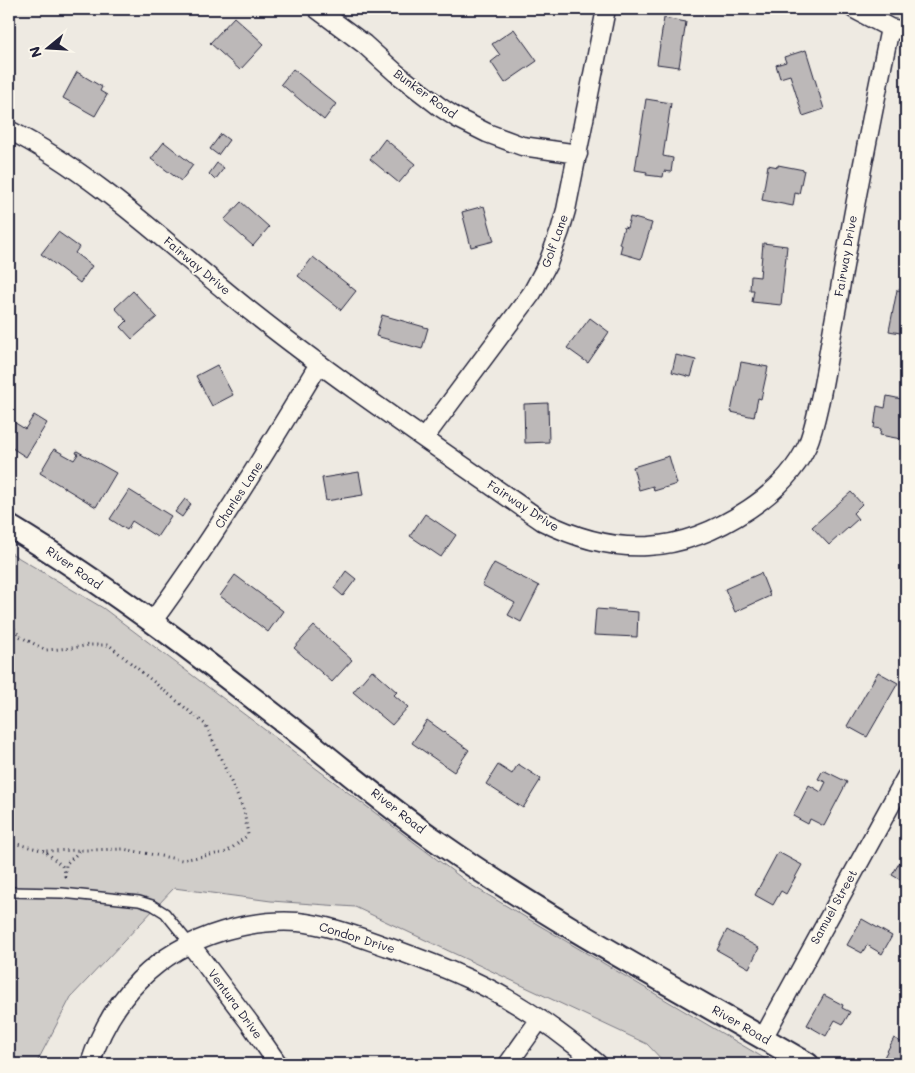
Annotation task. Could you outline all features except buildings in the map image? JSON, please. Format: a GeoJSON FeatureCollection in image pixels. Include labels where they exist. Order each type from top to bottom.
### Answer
{"type":"FeatureCollection","features":[{"type":"Feature","properties":{"kind":"street","name":"Bunker Road"},"geometry":{"type":"LineString","coordinates":[[317,9],[364,44],[440,107],[457,118],[487,133],[522,146],[578,154]]}},
{"type":"Feature","properties":{"kind":"street","name":"Golf Lane"},"geometry":{"type":"LineString","coordinates":[[424,438],[482,362],[536,286],[548,263],[560,231],[578,154],[606,9]]}},
{"type":"Feature","properties":{"kind":"street"},"geometry":{"type":"LineString","coordinates":[[854,9],[898,30]]}},
{"type":"Feature","properties":{"kind":"street","name":"Fairway Drive"},"geometry":{"type":"LineString","coordinates":[[9,130],[60,159],[97,184],[253,313],[320,364],[542,521],[570,534],[606,544],[636,547],[662,546],[706,533],[730,521],[765,498],[782,483],[796,466],[807,446],[815,425],[863,161],[898,30]]}},
{"type":"Feature","properties":{"kind":"street","name":"Charles Lane"},"geometry":{"type":"LineString","coordinates":[[152,622],[190,570],[248,482],[320,364]]}},
{"type":"Feature","properties":{"kind":"street","name":"River Road"},"geometry":{"type":"LineString","coordinates":[[9,526],[44,547],[152,622],[444,847],[532,905],[808,1064]]}},
{"type":"Feature","properties":{"kind":"street","name":"Samuel Street"},"geometry":{"type":"LineString","coordinates":[[763,1038],[906,777]]}},
{"type":"Feature","properties":{"kind":"street","name":"Condor Drive"},"geometry":{"type":"LineString","coordinates":[[90,1064],[101,1035],[120,1001],[147,972],[165,958],[190,944],[232,929],[266,922],[295,922],[330,928],[354,935],[464,976],[540,1019],[565,1036],[598,1064]]}},
{"type":"Feature","properties":{"kind":"street","name":"Ventura Drive"},"geometry":{"type":"LineString","coordinates":[[190,944],[278,1064]]}},
{"type":"Feature","properties":{"kind":"street"},"geometry":{"type":"LineString","coordinates":[[508,1064],[540,1019]]}},
{"type":"Feature","properties":{"kind":"lane"},"geometry":{"type":"LineString","coordinates":[[9,892],[49,892],[139,901],[165,912],[190,944]]}},
{"type":"Feature","properties":{"kind":"path"},"geometry":{"type":"LineString","coordinates":[[9,620],[19,636],[46,650],[89,645],[108,645],[206,725],[244,811],[248,835],[227,852],[182,860],[123,849],[45,851],[9,842]]}},
{"type":"Feature","properties":{"kind":"path"},"geometry":{"type":"LineString","coordinates":[[45,851],[62,866],[64,876],[66,864],[80,851]]}},
{"type":"Feature","properties":{"kind":"shaded area"},"geometry":{"type":"Polygon","coordinates":[[[9,552],[103,608],[471,885],[774,1064],[666,1064],[647,1044],[355,907],[271,901],[174,888],[71,997],[36,1064],[9,1064],[9,552]]]}}]}
